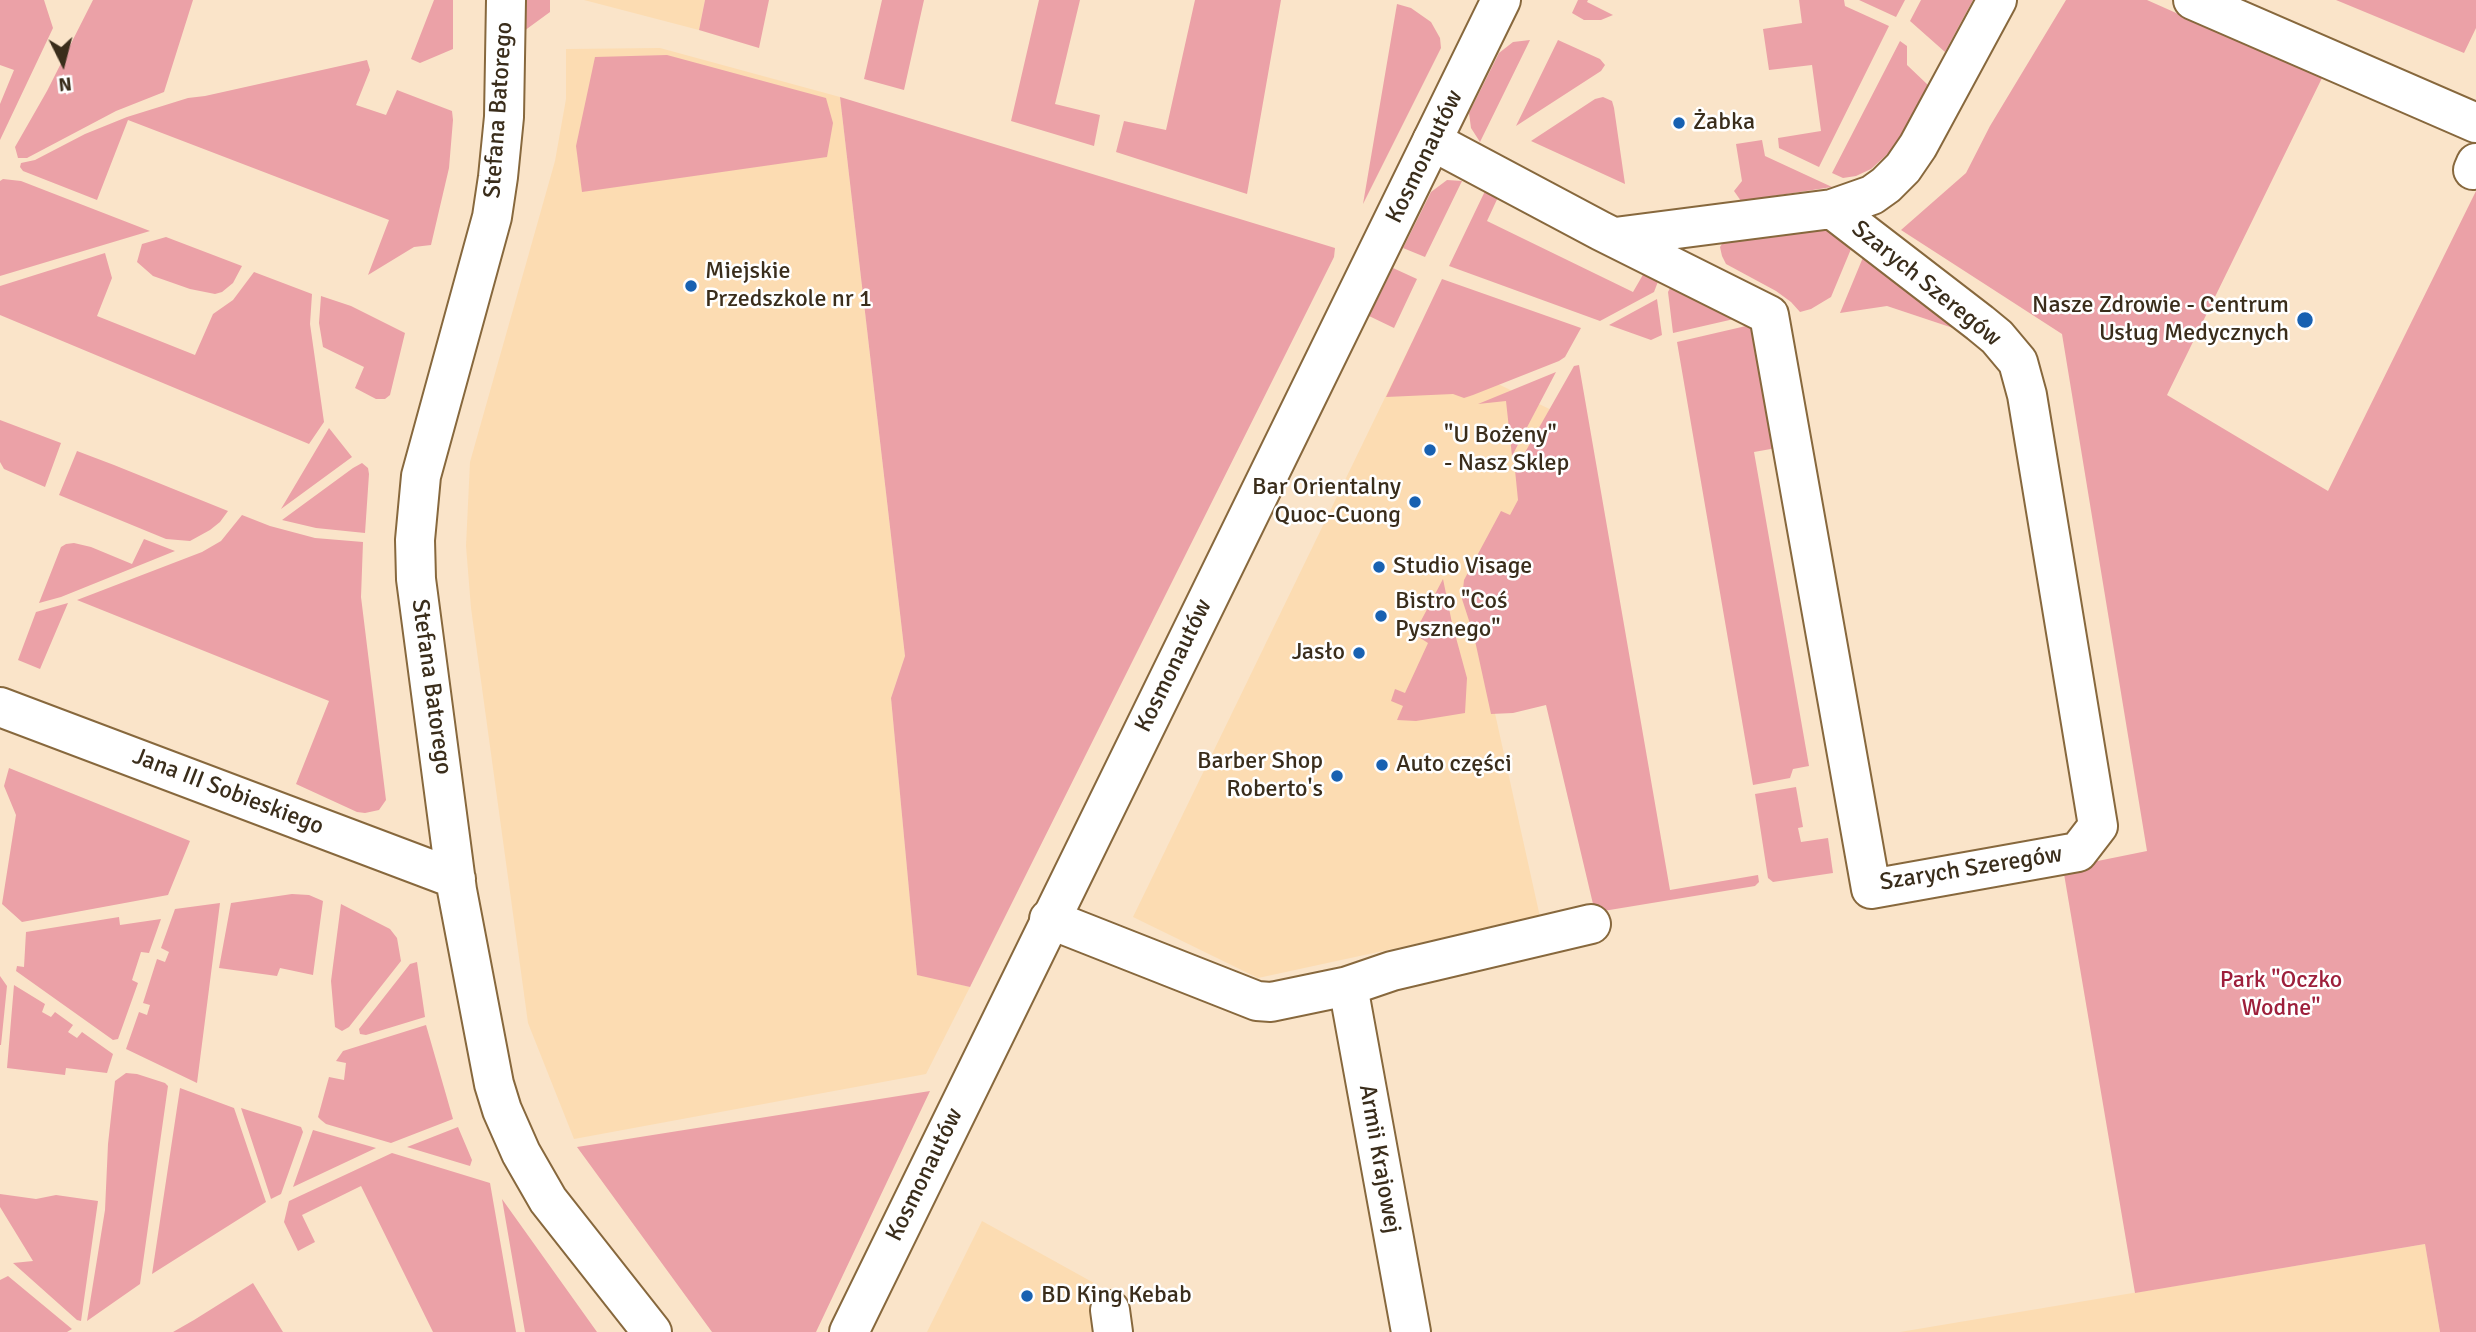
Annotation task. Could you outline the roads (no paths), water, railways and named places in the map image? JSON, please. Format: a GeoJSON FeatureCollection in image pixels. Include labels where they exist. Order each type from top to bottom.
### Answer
{"type":"FeatureCollection","features":[{"type":"Feature","properties":{"kind":"street","name":"Stefana Batorego"},"geometry":{"type":"LineString","coordinates":[[506,0],[504,117],[494,204],[421,476],[415,540],[416,579],[456,879],[494,1084],[502,1110],[521,1153],[548,1200],[652,1332]]}},
{"type":"Feature","properties":{"kind":"street","name":"Kosmonautów"},"geometry":{"type":"LineString","coordinates":[[849,1332],[1501,0]]}},
{"type":"Feature","properties":{"kind":"street","name":"Szarych Szeregów"},"geometry":{"type":"LineString","coordinates":[[1615,237],[1832,209],[1872,194],[1886,185],[1903,168],[1918,146],[1997,0]]}},
{"type":"Feature","properties":{"kind":"street"},"geometry":{"type":"LineString","coordinates":[[2193,0],[2476,123]]}},
{"type":"Feature","properties":{"kind":"street","name":"Szarych Szeregów"},"geometry":{"type":"LineString","coordinates":[[1432,141],[1769,315],[1871,889],[2078,852],[2098,826],[2027,395],[2018,362],[1997,337],[1980,323],[1832,209]]}},
{"type":"Feature","properties":{"kind":"street","name":"Jana III Sobieskiego"},"geometry":{"type":"LineString","coordinates":[[0,707],[456,879]]}},
{"type":"Feature","properties":{"kind":"street"},"geometry":{"type":"LineString","coordinates":[[1049,919],[1257,1001],[1272,1002],[1348,986],[1392,971],[1591,924]]}},
{"type":"Feature","properties":{"kind":"street","name":"Armii Krajowej"},"geometry":{"type":"LineString","coordinates":[[1348,986],[1411,1332]]}},
{"type":"Feature","properties":{"kind":"place","name":"Żabka"},"geometry":{"type":"Point","coordinates":[1679,123]}},
{"type":"Feature","properties":{"kind":"place","name":"Miejskie Przedszkole nr 1"},"geometry":{"type":"Point","coordinates":[691,286]}},
{"type":"Feature","properties":{"kind":"place","name":"Nasze Zdrowie - Centrum Usług Medycznych"},"geometry":{"type":"Point","coordinates":[2305,320]}},
{"type":"Feature","properties":{"kind":"place","name":"\"U Bożeny\" - Nasz Sklep"},"geometry":{"type":"Point","coordinates":[1430,450]}},
{"type":"Feature","properties":{"kind":"place","name":"Bar Orientalny Quoc-Cuong"},"geometry":{"type":"Point","coordinates":[1415,502]}},
{"type":"Feature","properties":{"kind":"place","name":"Studio Visage"},"geometry":{"type":"Point","coordinates":[1379,567]}},
{"type":"Feature","properties":{"kind":"place","name":"Bistro \"Coś Pysznego\""},"geometry":{"type":"Point","coordinates":[1381,616]}},
{"type":"Feature","properties":{"kind":"place","name":"Jasło"},"geometry":{"type":"Point","coordinates":[1359,653]}},
{"type":"Feature","properties":{"kind":"place","name":"Auto części"},"geometry":{"type":"Point","coordinates":[1382,765]}},
{"type":"Feature","properties":{"kind":"place","name":"Barber Shop Roberto's"},"geometry":{"type":"Point","coordinates":[1337,776]}},
{"type":"Feature","properties":{"kind":"place","name":"BD King Kebab"},"geometry":{"type":"Point","coordinates":[1027,1296]}},
{"type":"Feature","properties":{"kind":"park label","name":"Park \"Oczko Wodne\""},"geometry":{"type":"Point","coordinates":[2281,995]}}]}
